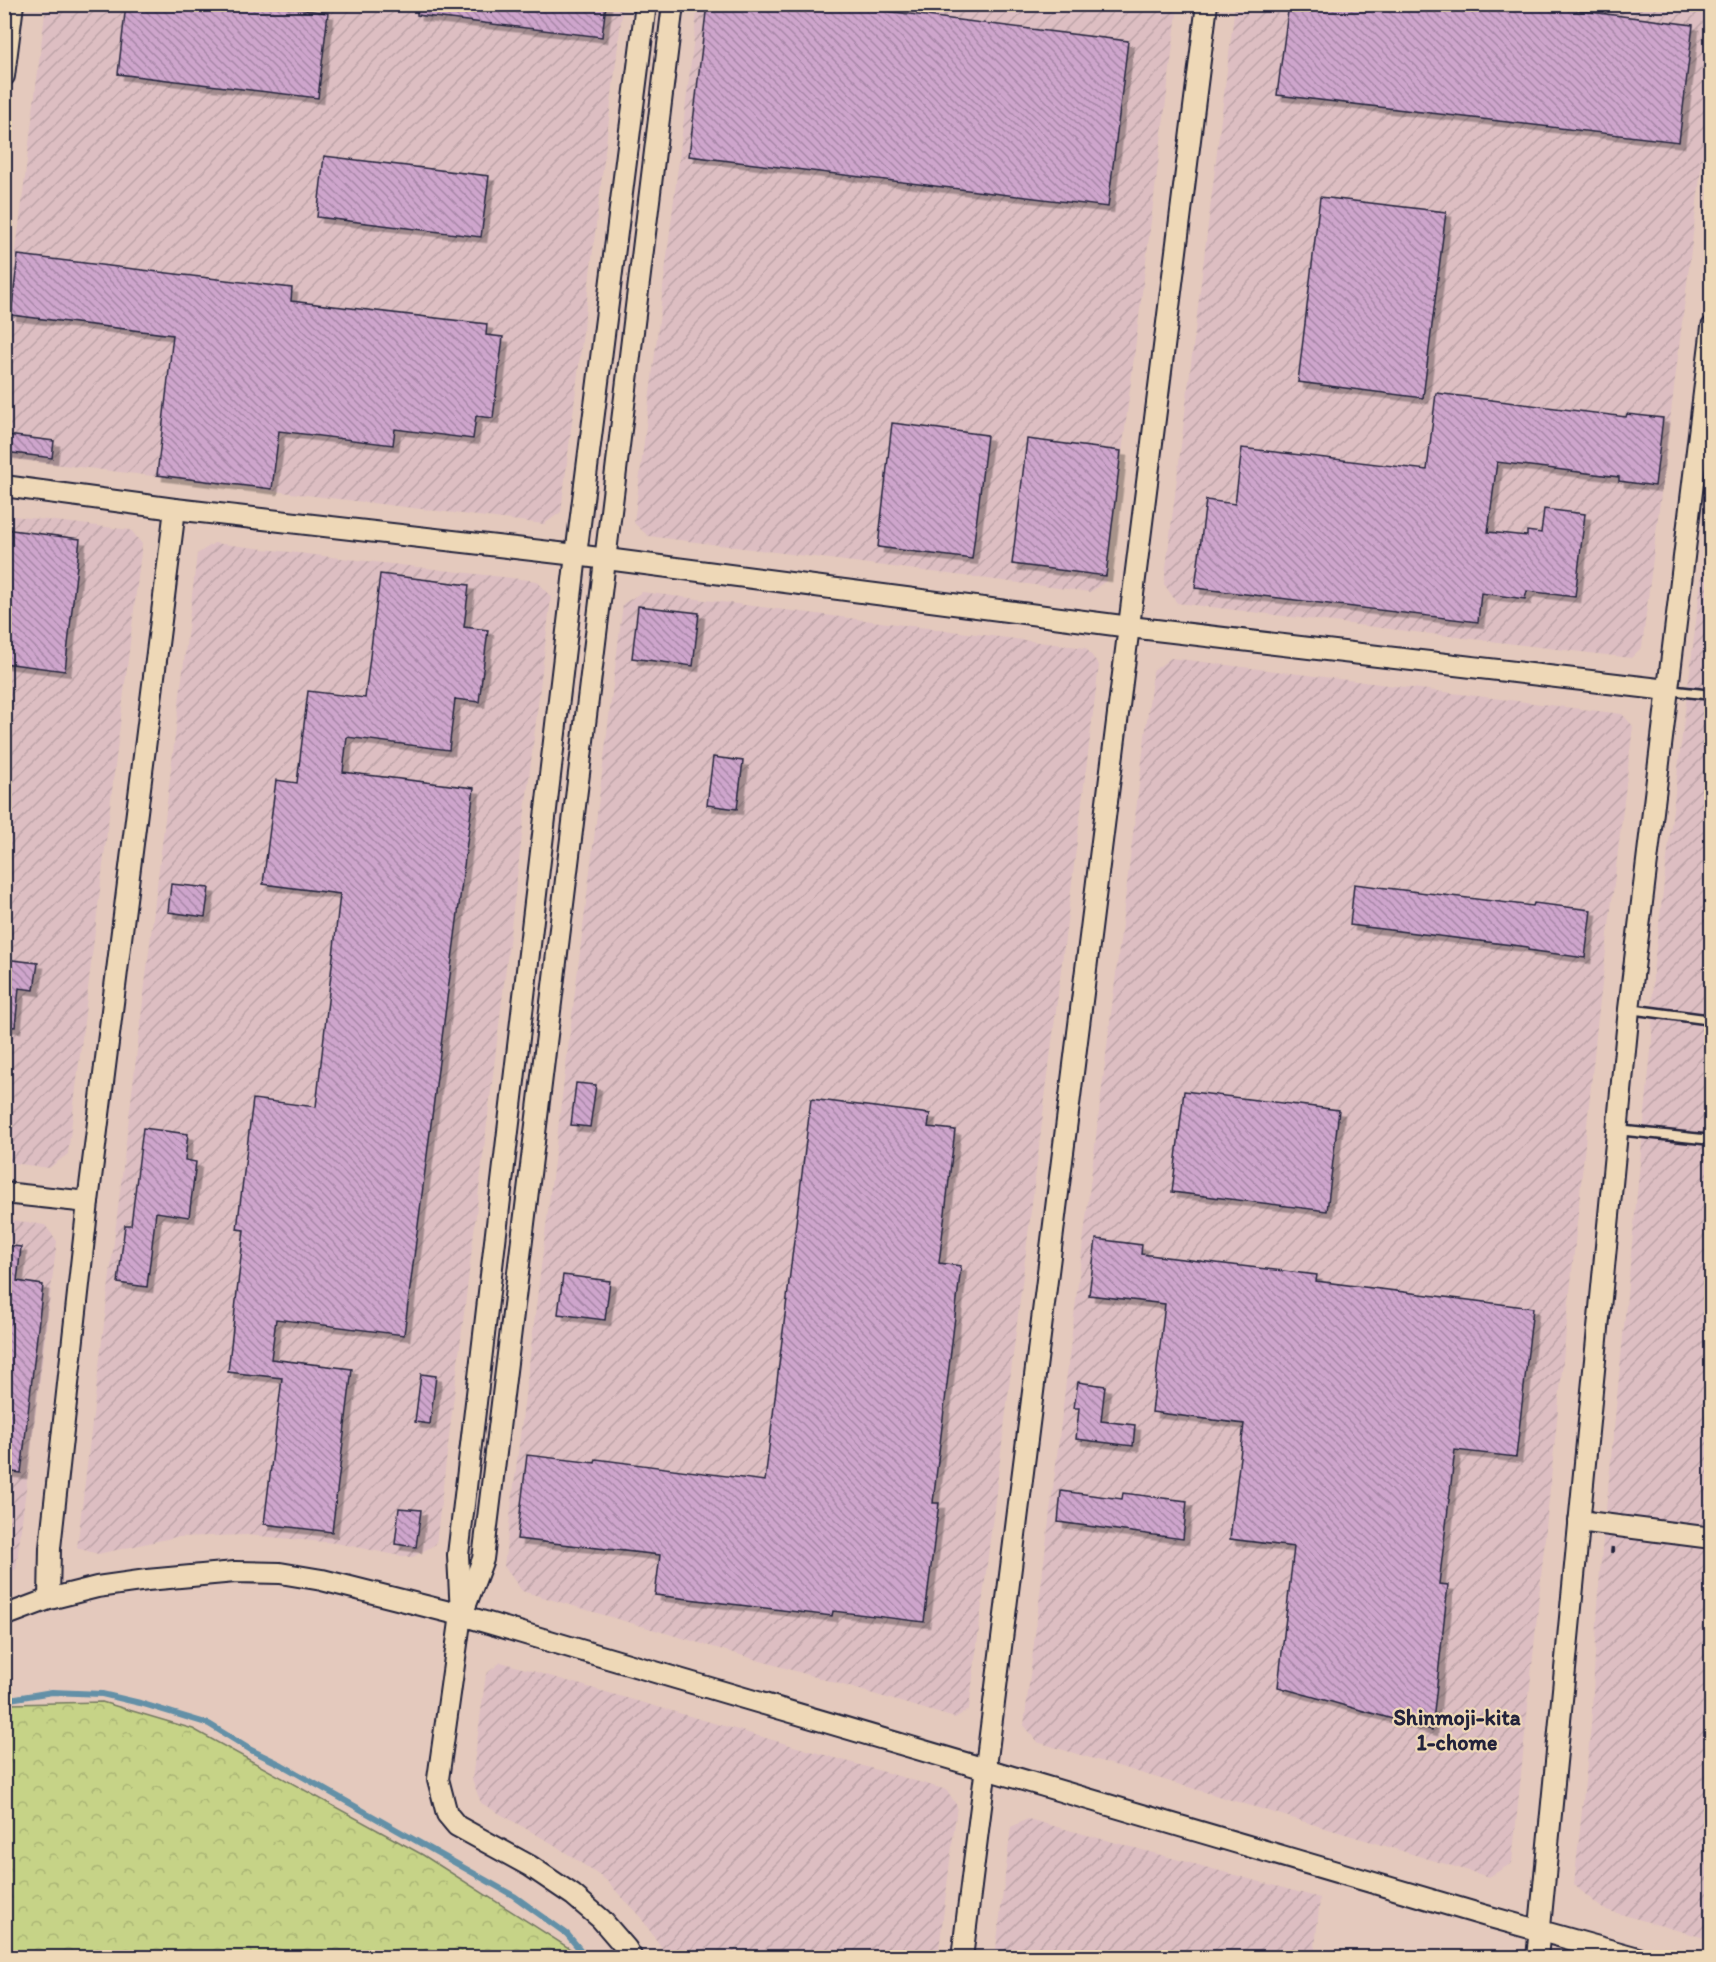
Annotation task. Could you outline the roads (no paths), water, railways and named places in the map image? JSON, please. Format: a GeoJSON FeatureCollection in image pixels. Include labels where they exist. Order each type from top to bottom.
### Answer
{"type":"FeatureCollection","features":[{"type":"Feature","properties":{"kind":"street"},"geometry":{"type":"LineString","coordinates":[[4,76],[13,4]]}},
{"type":"Feature","properties":{"kind":"street"},"geometry":{"type":"LineString","coordinates":[[632,1958],[626,1947],[601,1919],[573,1895],[530,1866],[457,1826],[447,1814],[438,1779],[461,1615],[458,1555],[576,555],[646,4]]}},
{"type":"Feature","properties":{"kind":"street"},"geometry":{"type":"LineString","coordinates":[[461,1615],[483,1560],[673,4]]}},
{"type":"Feature","properties":{"kind":"street"},"geometry":{"type":"LineString","coordinates":[[962,1958],[1207,4]]}},
{"type":"Feature","properties":{"kind":"street"},"geometry":{"type":"LineString","coordinates":[[1537,1958],[1629,1009],[1668,690],[1702,439],[1712,327]]}},
{"type":"Feature","properties":{"kind":"street"},"geometry":{"type":"LineString","coordinates":[[4,486],[174,509],[576,555],[1130,627],[1668,690]]}},
{"type":"Feature","properties":{"kind":"street"},"geometry":{"type":"LineString","coordinates":[[49,1599],[50,1548],[88,1202],[174,509]]}},
{"type":"Feature","properties":{"kind":"street"},"geometry":{"type":"LineString","coordinates":[[4,1192],[88,1202]]}},
{"type":"Feature","properties":{"kind":"street"},"geometry":{"type":"LineString","coordinates":[[1579,1521],[1712,1538]]}},
{"type":"Feature","properties":{"kind":"street"},"geometry":{"type":"LineString","coordinates":[[4,1616],[49,1599],[97,1587],[147,1580],[235,1572],[280,1573],[322,1580],[461,1615],[1638,1958]]}},
{"type":"Feature","properties":{"kind":"lane"},"geometry":{"type":"LineString","coordinates":[[1668,690],[1712,695]]}},
{"type":"Feature","properties":{"kind":"lane"},"geometry":{"type":"LineString","coordinates":[[1629,1009],[1712,1020]]}},
{"type":"Feature","properties":{"kind":"lane"},"geometry":{"type":"LineString","coordinates":[[1617,1131],[1712,1140]]}},
{"type":"Feature","properties":{"kind":"waterway"},"geometry":{"type":"LineString","coordinates":[[4,1700],[52,1692],[102,1694],[209,1724],[251,1750],[282,1765],[514,1896],[567,1934],[587,1958]]}},
{"type":"Feature","properties":{"kind":"district","name":"Shinmoji-kita 1-chome"},"geometry":{"type":"Point","coordinates":[1457,1730]}}]}
